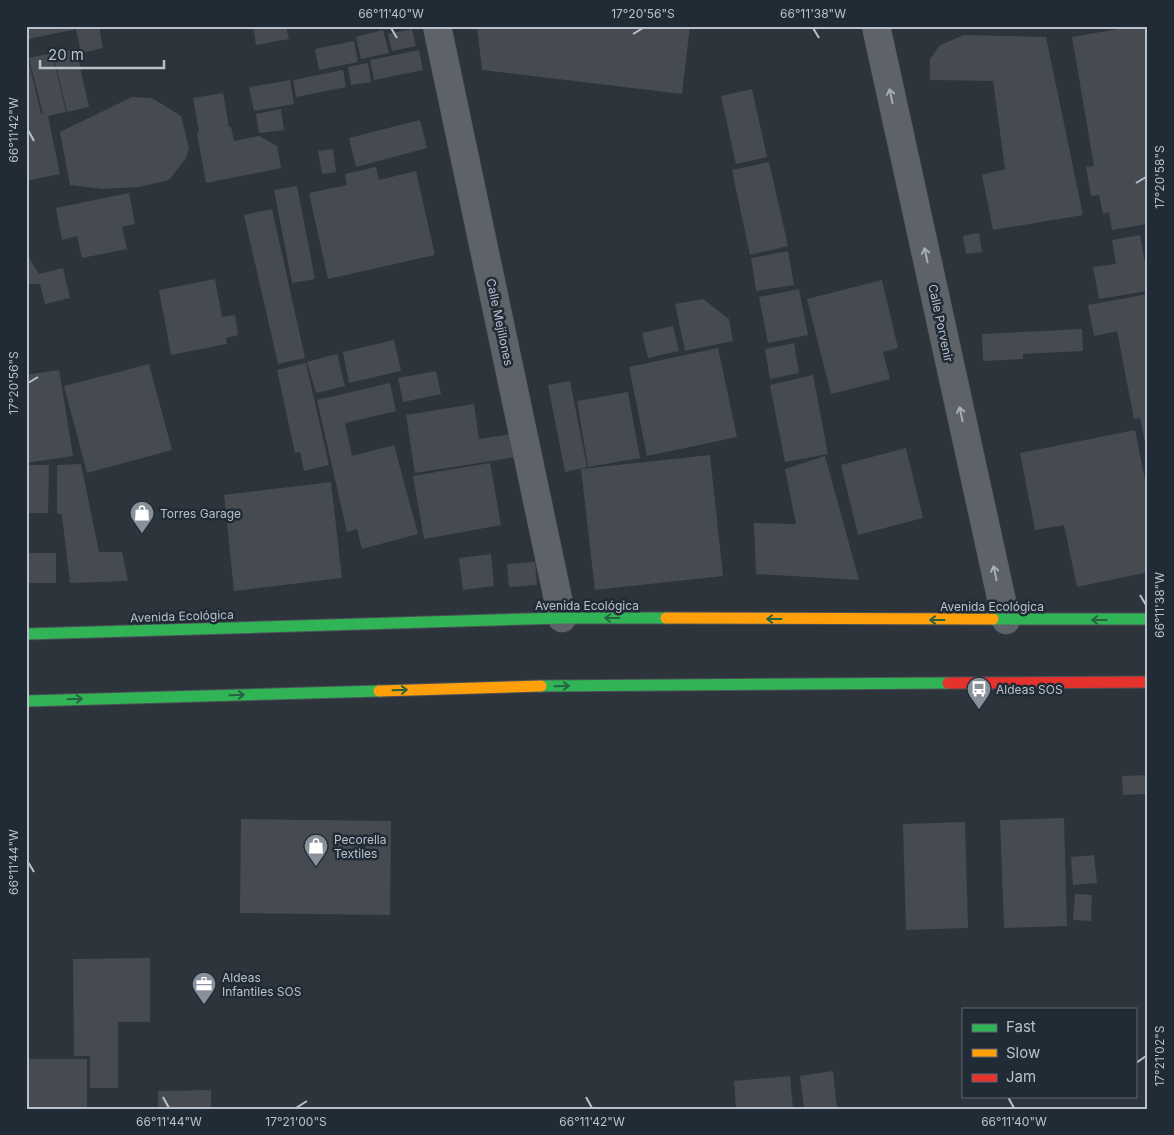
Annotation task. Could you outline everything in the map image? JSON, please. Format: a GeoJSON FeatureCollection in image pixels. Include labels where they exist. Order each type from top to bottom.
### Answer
{"type":"FeatureCollection","features":[{"type":"Feature","properties":{"kind":"main road","name":"Avenida Ecológica"},"geometry":{"type":"LineString","coordinates":[[26,634],[562,618],[1148,620]]}},
{"type":"Feature","properties":{"kind":"main road"},"geometry":{"type":"LineString","coordinates":[[26,701],[576,685],[1148,682]]}},
{"type":"Feature","properties":{"kind":"street","name":"Calle Mejillones"},"geometry":{"type":"LineString","coordinates":[[438,26],[562,618]]}},
{"type":"Feature","properties":{"kind":"street","name":"Calle Porvenir"},"geometry":{"type":"LineString","coordinates":[[876,26],[1006,620]]}},
{"type":"Feature","properties":{"kind":"building"},"geometry":{"type":"Polygon","coordinates":[[[27,26],[99,26],[103,48],[81,53],[76,29],[29,39],[27,26]]]}},
{"type":"Feature","properties":{"kind":"building"},"geometry":{"type":"Polygon","coordinates":[[[253,26],[286,26],[289,39],[256,45],[253,26]]]}},
{"type":"Feature","properties":{"kind":"building"},"geometry":{"type":"Polygon","coordinates":[[[477,26],[690,26],[682,94],[482,70],[477,26]]]}},
{"type":"Feature","properties":{"kind":"building"},"geometry":{"type":"Polygon","coordinates":[[[1135,26],[1148,26],[1148,230],[1146,224],[1112,230],[1109,212],[1103,214],[1099,195],[1091,196],[1086,167],[1094,166],[1072,37],[1135,26]]]}},
{"type":"Feature","properties":{"kind":"building"},"geometry":{"type":"Polygon","coordinates":[[[412,29],[416,46],[392,51],[388,34],[412,29]]]}},
{"type":"Feature","properties":{"kind":"building"},"geometry":{"type":"Polygon","coordinates":[[[383,30],[389,53],[361,59],[356,37],[383,30]]]}},
{"type":"Feature","properties":{"kind":"building"},"geometry":{"type":"Polygon","coordinates":[[[964,35],[1046,37],[1083,215],[993,230],[982,175],[1005,169],[993,81],[930,80],[930,59],[940,45],[964,35]]]}},
{"type":"Feature","properties":{"kind":"building"},"geometry":{"type":"Polygon","coordinates":[[[354,41],[358,62],[319,70],[315,49],[354,41]]]}},
{"type":"Feature","properties":{"kind":"building"},"geometry":{"type":"Polygon","coordinates":[[[76,49],[89,107],[67,112],[53,54],[76,49]]]}},
{"type":"Feature","properties":{"kind":"building"},"geometry":{"type":"Polygon","coordinates":[[[419,50],[423,70],[374,80],[370,60],[419,50]]]}},
{"type":"Feature","properties":{"kind":"building"},"geometry":{"type":"Polygon","coordinates":[[[52,53],[66,112],[48,116],[60,174],[26,181],[26,59],[28,59],[41,114],[43,114],[29,58],[52,53]]]}},
{"type":"Feature","properties":{"kind":"building"},"geometry":{"type":"Polygon","coordinates":[[[368,63],[371,82],[351,85],[348,67],[368,63]]]}},
{"type":"Feature","properties":{"kind":"building"},"geometry":{"type":"Polygon","coordinates":[[[343,70],[346,87],[296,97],[293,80],[343,70]]]}},
{"type":"Feature","properties":{"kind":"building"},"geometry":{"type":"Polygon","coordinates":[[[290,80],[294,104],[254,111],[249,87],[290,80]]]}},
{"type":"Feature","properties":{"kind":"building"},"geometry":{"type":"Polygon","coordinates":[[[752,89],[767,157],[736,164],[721,96],[752,89]]]}},
{"type":"Feature","properties":{"kind":"building"},"geometry":{"type":"Polygon","coordinates":[[[223,93],[229,127],[231,127],[234,141],[259,136],[277,146],[281,168],[206,183],[193,98],[223,93]]]}},
{"type":"Feature","properties":{"kind":"building"},"geometry":{"type":"Polygon","coordinates":[[[132,97],[152,98],[181,116],[189,148],[186,158],[169,180],[139,187],[102,189],[70,185],[60,132],[132,97]]]}},
{"type":"Feature","properties":{"kind":"building"},"geometry":{"type":"Polygon","coordinates":[[[281,109],[284,130],[259,133],[256,114],[281,109]]]}},
{"type":"Feature","properties":{"kind":"building"},"geometry":{"type":"Polygon","coordinates":[[[420,120],[427,148],[356,167],[349,138],[420,120]]]}},
{"type":"Feature","properties":{"kind":"building"},"geometry":{"type":"Polygon","coordinates":[[[333,149],[336,172],[322,174],[318,151],[333,149]]]}},
{"type":"Feature","properties":{"kind":"building"},"geometry":{"type":"Polygon","coordinates":[[[769,162],[788,246],[750,255],[732,170],[769,162]]]}},
{"type":"Feature","properties":{"kind":"building"},"geometry":{"type":"Polygon","coordinates":[[[376,167],[379,180],[416,171],[435,255],[328,279],[309,193],[347,185],[345,174],[376,167]]]}},
{"type":"Feature","properties":{"kind":"building"},"geometry":{"type":"Polygon","coordinates":[[[297,186],[315,279],[292,283],[274,190],[297,186]]]}},
{"type":"Feature","properties":{"kind":"building"},"geometry":{"type":"Polygon","coordinates":[[[129,193],[135,224],[122,227],[127,249],[82,258],[77,236],[62,240],[56,208],[129,193]]]}},
{"type":"Feature","properties":{"kind":"building"},"geometry":{"type":"Polygon","coordinates":[[[272,209],[305,358],[278,364],[244,215],[272,209]]]}},
{"type":"Feature","properties":{"kind":"building"},"geometry":{"type":"Polygon","coordinates":[[[979,233],[982,252],[966,254],[963,236],[979,233]]]}},
{"type":"Feature","properties":{"kind":"building"},"geometry":{"type":"Polygon","coordinates":[[[1140,235],[1148,280],[1148,291],[1099,299],[1093,267],[1116,264],[1112,240],[1140,235]]]}},
{"type":"Feature","properties":{"kind":"building"},"geometry":{"type":"Polygon","coordinates":[[[788,251],[794,285],[756,291],[751,258],[788,251]]]}},
{"type":"Feature","properties":{"kind":"building"},"geometry":{"type":"Polygon","coordinates":[[[26,256],[28,256],[39,274],[63,268],[70,298],[45,304],[40,284],[26,284],[26,256]]]}},
{"type":"Feature","properties":{"kind":"building"},"geometry":{"type":"Polygon","coordinates":[[[215,279],[222,317],[235,315],[238,335],[226,338],[227,344],[171,355],[159,290],[215,279]]]}},
{"type":"Feature","properties":{"kind":"building"},"geometry":{"type":"Polygon","coordinates":[[[882,280],[898,348],[883,352],[890,379],[831,394],[807,299],[882,280]]]}},
{"type":"Feature","properties":{"kind":"building"},"geometry":{"type":"Polygon","coordinates":[[[799,289],[808,335],[768,343],[759,297],[799,289]]]}},
{"type":"Feature","properties":{"kind":"building"},"geometry":{"type":"Polygon","coordinates":[[[1148,294],[1147,452],[1140,418],[1134,419],[1117,331],[1094,336],[1088,305],[1148,294]]]}},
{"type":"Feature","properties":{"kind":"building"},"geometry":{"type":"Polygon","coordinates":[[[703,299],[729,319],[733,341],[685,351],[675,304],[703,299]]]}},
{"type":"Feature","properties":{"kind":"building"},"geometry":{"type":"Polygon","coordinates":[[[673,326],[679,351],[648,358],[642,333],[673,326]]]}},
{"type":"Feature","properties":{"kind":"building"},"geometry":{"type":"Polygon","coordinates":[[[1082,329],[1083,351],[1023,354],[1023,359],[983,361],[982,334],[1082,329]]]}},
{"type":"Feature","properties":{"kind":"building"},"geometry":{"type":"Polygon","coordinates":[[[394,340],[401,371],[349,383],[343,352],[394,340]]]}},
{"type":"Feature","properties":{"kind":"building"},"geometry":{"type":"Polygon","coordinates":[[[794,343],[799,373],[770,379],[765,349],[794,343]]]}},
{"type":"Feature","properties":{"kind":"building"},"geometry":{"type":"Polygon","coordinates":[[[718,348],[737,437],[647,456],[629,367],[718,348]]]}},
{"type":"Feature","properties":{"kind":"building"},"geometry":{"type":"Polygon","coordinates":[[[337,354],[345,386],[316,393],[307,362],[337,354]]]}},
{"type":"Feature","properties":{"kind":"building"},"geometry":{"type":"Polygon","coordinates":[[[306,363],[329,465],[304,471],[300,452],[295,453],[277,370],[306,363]]]}},
{"type":"Feature","properties":{"kind":"building"},"geometry":{"type":"Polygon","coordinates":[[[149,364],[172,450],[87,473],[64,386],[149,364]]]}},
{"type":"Feature","properties":{"kind":"building"},"geometry":{"type":"Polygon","coordinates":[[[59,370],[73,456],[26,463],[26,375],[59,370]]]}},
{"type":"Feature","properties":{"kind":"building"},"geometry":{"type":"Polygon","coordinates":[[[436,371],[441,394],[403,402],[398,378],[436,371]]]}},
{"type":"Feature","properties":{"kind":"building"},"geometry":{"type":"Polygon","coordinates":[[[813,375],[828,454],[785,462],[770,385],[813,375]]]}},
{"type":"Feature","properties":{"kind":"building"},"geometry":{"type":"Polygon","coordinates":[[[570,381],[587,467],[565,472],[548,385],[570,381]]]}},
{"type":"Feature","properties":{"kind":"building"},"geometry":{"type":"Polygon","coordinates":[[[390,383],[396,411],[345,423],[352,456],[394,445],[418,534],[362,549],[357,529],[347,532],[317,400],[390,383]]]}},
{"type":"Feature","properties":{"kind":"building"},"geometry":{"type":"Polygon","coordinates":[[[628,392],[640,458],[588,467],[577,401],[628,392]]]}},
{"type":"Feature","properties":{"kind":"building"},"geometry":{"type":"Polygon","coordinates":[[[474,404],[479,439],[512,434],[516,457],[415,473],[406,415],[474,404]]]}},
{"type":"Feature","properties":{"kind":"building"},"geometry":{"type":"Polygon","coordinates":[[[1135,430],[1148,495],[1148,572],[1077,587],[1064,525],[1035,530],[1020,453],[1135,430]]]}},
{"type":"Feature","properties":{"kind":"building"},"geometry":{"type":"Polygon","coordinates":[[[906,448],[923,518],[858,535],[841,465],[906,448]]]}},
{"type":"Feature","properties":{"kind":"building"},"geometry":{"type":"Polygon","coordinates":[[[710,455],[723,576],[595,590],[581,469],[710,455]]]}},
{"type":"Feature","properties":{"kind":"building"},"geometry":{"type":"Polygon","coordinates":[[[825,456],[859,580],[756,574],[754,523],[796,524],[785,469],[825,456]]]}},
{"type":"Feature","properties":{"kind":"building"},"geometry":{"type":"Polygon","coordinates":[[[490,463],[501,525],[424,539],[413,476],[490,463]]]}},
{"type":"Feature","properties":{"kind":"building"},"geometry":{"type":"Polygon","coordinates":[[[81,464],[99,552],[122,552],[128,581],[70,583],[62,515],[57,513],[57,465],[81,464]]]}},
{"type":"Feature","properties":{"kind":"building"},"geometry":{"type":"Polygon","coordinates":[[[26,465],[49,465],[48,513],[26,513],[26,465]]]}},
{"type":"Feature","properties":{"kind":"building"},"geometry":{"type":"Polygon","coordinates":[[[331,482],[342,578],[234,591],[224,495],[331,482]]]}},
{"type":"Feature","properties":{"kind":"building"},"geometry":{"type":"Polygon","coordinates":[[[26,553],[56,553],[56,583],[26,583],[26,553]]]}},
{"type":"Feature","properties":{"kind":"building"},"geometry":{"type":"Polygon","coordinates":[[[491,554],[494,586],[463,590],[459,558],[491,554]]]}},
{"type":"Feature","properties":{"kind":"building"},"geometry":{"type":"Polygon","coordinates":[[[535,562],[537,585],[509,587],[507,564],[535,562]]]}},
{"type":"Feature","properties":{"kind":"building"},"geometry":{"type":"Polygon","coordinates":[[[1148,775],[1148,794],[1123,795],[1122,776],[1148,775]]]}},
{"type":"Feature","properties":{"kind":"building"},"geometry":{"type":"Polygon","coordinates":[[[1064,818],[1067,926],[1004,928],[1000,820],[1064,818]]]}},
{"type":"Feature","properties":{"kind":"building","name":"Pecorella Textiles"},"geometry":{"type":"Polygon","coordinates":[[[241,819],[391,821],[390,915],[240,913],[241,819]]]}},
{"type":"Feature","properties":{"kind":"building"},"geometry":{"type":"Polygon","coordinates":[[[965,822],[968,928],[906,930],[903,824],[965,822]]]}},
{"type":"Feature","properties":{"kind":"building"},"geometry":{"type":"Polygon","coordinates":[[[1094,855],[1097,883],[1073,885],[1071,857],[1094,855]]]}},
{"type":"Feature","properties":{"kind":"building"},"geometry":{"type":"Polygon","coordinates":[[[1075,894],[1092,895],[1091,921],[1073,920],[1075,894]]]}},
{"type":"Feature","properties":{"kind":"building"},"geometry":{"type":"Polygon","coordinates":[[[150,958],[150,1022],[118,1022],[118,1088],[90,1088],[90,1056],[74,1056],[73,959],[150,958]]]}},
{"type":"Feature","properties":{"kind":"building"},"geometry":{"type":"Polygon","coordinates":[[[26,1059],[87,1059],[87,1109],[27,1109],[26,1059]]]}},
{"type":"Feature","properties":{"kind":"building"},"geometry":{"type":"Polygon","coordinates":[[[833,1071],[837,1109],[804,1109],[800,1076],[833,1071]]]}},
{"type":"Feature","properties":{"kind":"building"},"geometry":{"type":"Polygon","coordinates":[[[790,1076],[793,1109],[736,1109],[734,1081],[790,1076]]]}},
{"type":"Feature","properties":{"kind":"building"},"geometry":{"type":"Polygon","coordinates":[[[211,1090],[211,1109],[158,1109],[158,1091],[211,1090]]]}},
{"type":"Feature","properties":{"kind":"traffic: fast"},"geometry":{"type":"LineString","coordinates":[[26,634],[562,618],[666,618]]}},
{"type":"Feature","properties":{"kind":"traffic: fast"},"geometry":{"type":"LineString","coordinates":[[993,619],[1148,619]]}},
{"type":"Feature","properties":{"kind":"traffic: fast"},"geometry":{"type":"LineString","coordinates":[[541,686],[948,683]]}},
{"type":"Feature","properties":{"kind":"traffic: fast"},"geometry":{"type":"LineString","coordinates":[[26,701],[379,691]]}},
{"type":"Feature","properties":{"kind":"traffic: slow"},"geometry":{"type":"LineString","coordinates":[[666,618],[993,619]]}},
{"type":"Feature","properties":{"kind":"traffic: slow"},"geometry":{"type":"LineString","coordinates":[[379,691],[541,686]]}},
{"type":"Feature","properties":{"kind":"traffic: jam"},"geometry":{"type":"LineString","coordinates":[[948,683],[1148,682]]}},
{"type":"Feature","properties":{"kind":"place","name":"Torres Garage"},"geometry":{"type":"Point","coordinates":[142,534]}},
{"type":"Feature","properties":{"kind":"place","name":"Aldeas SOS"},"geometry":{"type":"Point","coordinates":[979,710]}},
{"type":"Feature","properties":{"kind":"place","name":"Pecorella Textiles"},"geometry":{"type":"Point","coordinates":[316,867]}},
{"type":"Feature","properties":{"kind":"place","name":"Aldeas Infantiles SOS"},"geometry":{"type":"Point","coordinates":[204,1005]}}]}
